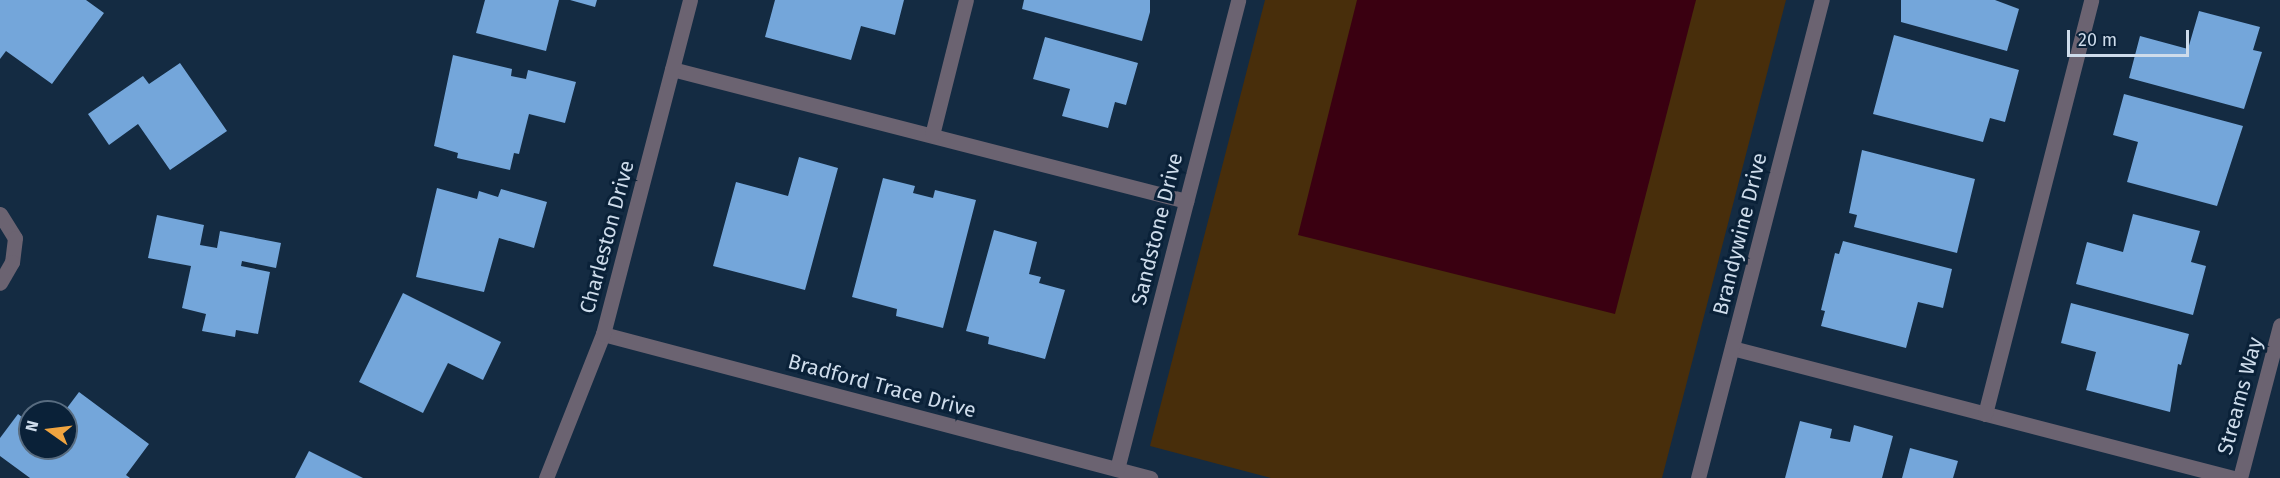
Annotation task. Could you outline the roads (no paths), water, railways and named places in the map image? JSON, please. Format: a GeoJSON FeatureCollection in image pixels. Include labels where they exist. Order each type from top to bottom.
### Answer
{"type":"FeatureCollection","features":[{"type":"Feature","properties":{"kind":"street","name":"Charleston Drive"},"geometry":{"type":"LineString","coordinates":[[546,478],[603,334],[690,0]]}},
{"type":"Feature","properties":{"kind":"street"},"geometry":{"type":"LineString","coordinates":[[932,135],[966,0]]}},
{"type":"Feature","properties":{"kind":"street","name":"Sandstone Drive"},"geometry":{"type":"LineString","coordinates":[[1117,469],[1238,0]]}},
{"type":"Feature","properties":{"kind":"street","name":"Brandywine Drive"},"geometry":{"type":"LineString","coordinates":[[1698,478],[1822,0]]}},
{"type":"Feature","properties":{"kind":"street"},"geometry":{"type":"LineString","coordinates":[[1985,414],[2091,0]]}},
{"type":"Feature","properties":{"kind":"street"},"geometry":{"type":"LineString","coordinates":[[672,69],[1186,201]]}},
{"type":"Feature","properties":{"kind":"street"},"geometry":{"type":"LineString","coordinates":[[0,214],[15,238],[12,262],[0,283]]}},
{"type":"Feature","properties":{"kind":"street","name":"Streams Way"},"geometry":{"type":"LineString","coordinates":[[2240,478],[2280,325]]}},
{"type":"Feature","properties":{"kind":"street","name":"Bradford Trace Drive"},"geometry":{"type":"LineString","coordinates":[[603,334],[1150,478]]}},
{"type":"Feature","properties":{"kind":"street"},"geometry":{"type":"LineString","coordinates":[[1732,348],[2233,478]]}}]}
